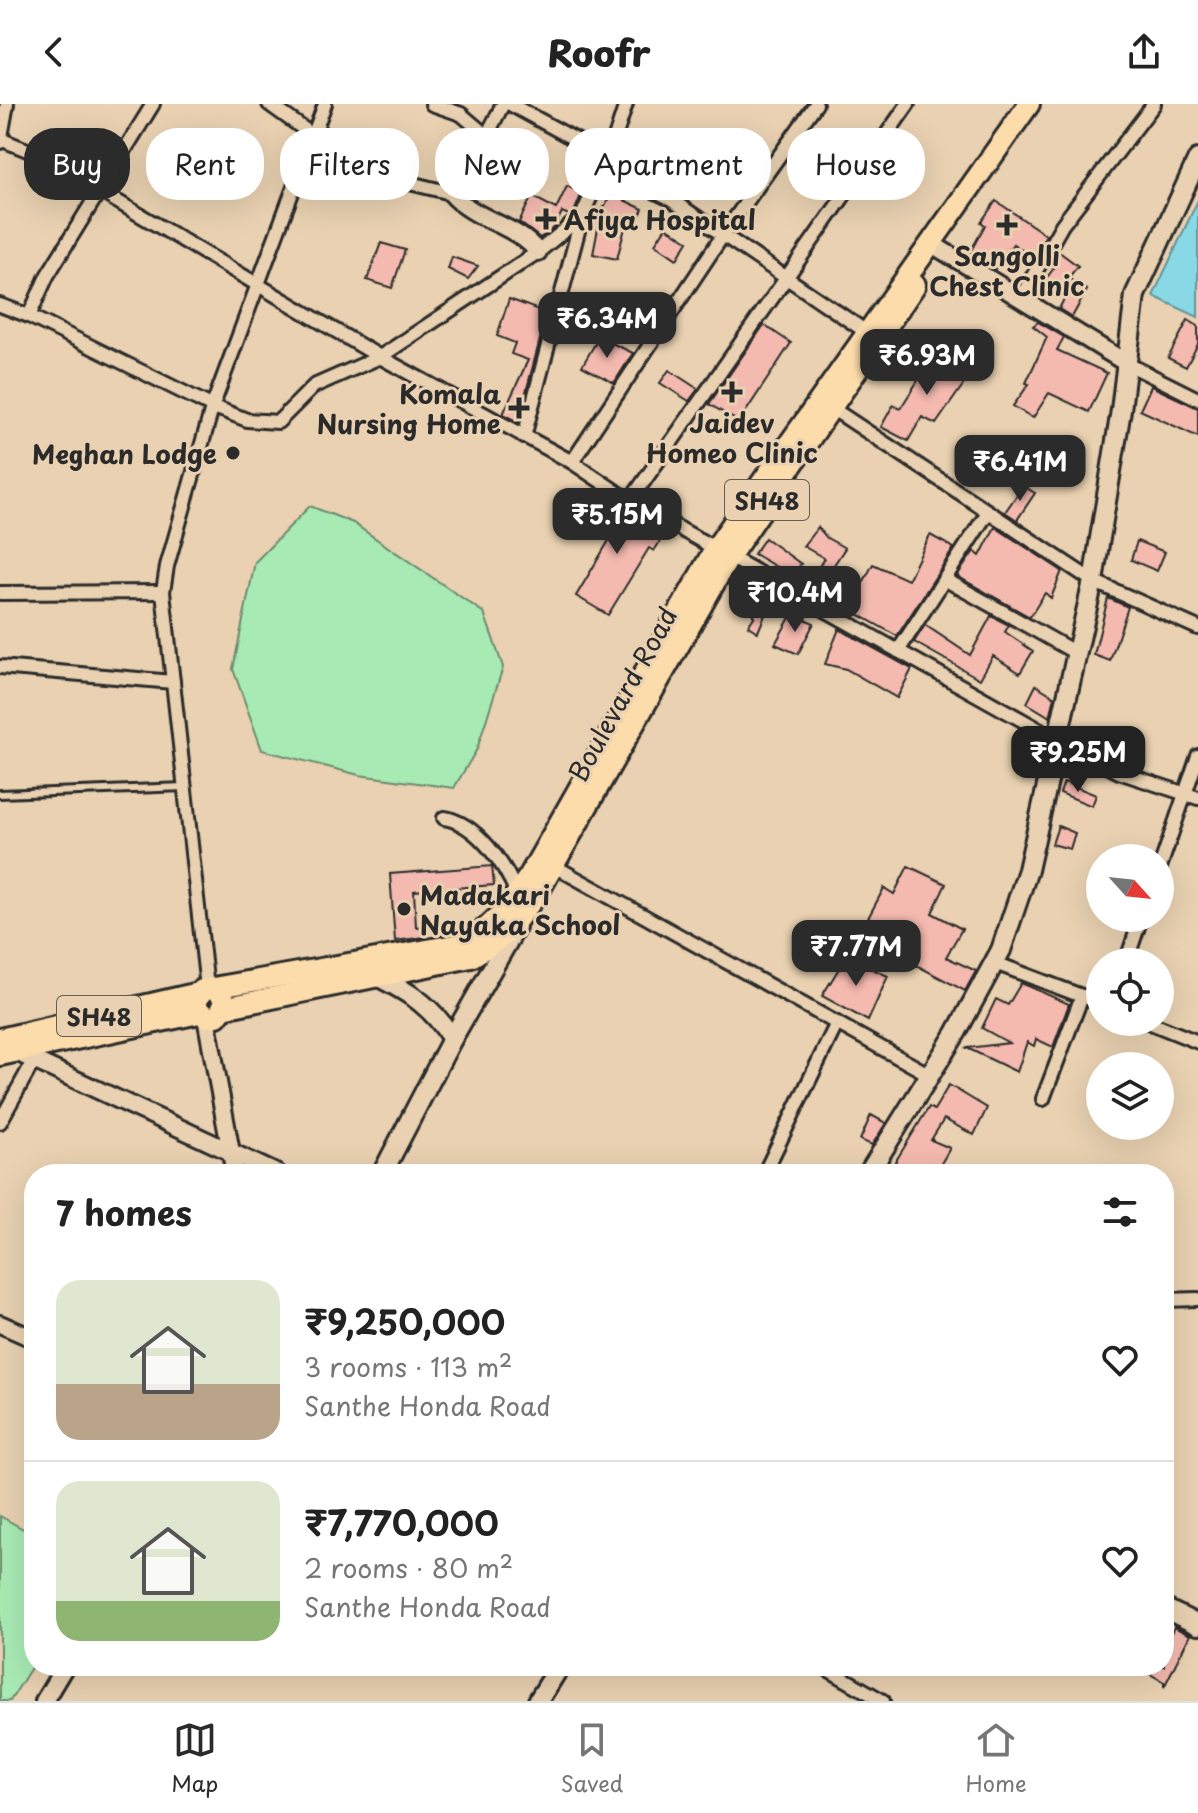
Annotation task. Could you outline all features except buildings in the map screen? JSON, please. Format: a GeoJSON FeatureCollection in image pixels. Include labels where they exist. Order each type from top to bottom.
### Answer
{"type":"FeatureCollection","features":[{"type":"Feature","properties":{"kind":"main road","name":"Boulevard Road"},"geometry":{"type":"LineString","coordinates":[[517,908],[722,553],[865,331],[1029,104]]}},
{"type":"Feature","properties":{"kind":"main road","name":"Boulevard Road"},"geometry":{"type":"LineString","coordinates":[[517,908],[554,866],[722,553],[830,407],[1045,104]]}},
{"type":"Feature","properties":{"kind":"main road"},"geometry":{"type":"LineString","coordinates":[[875,1164],[995,963],[1028,870],[1093,581],[1128,364],[1135,295],[1198,159]]}},
{"type":"Feature","properties":{"kind":"main road"},"geometry":{"type":"LineString","coordinates":[[387,1164],[517,908]]}},
{"type":"Feature","properties":{"kind":"main road","name":"SH48"},"geometry":{"type":"LineString","coordinates":[[208,1001],[379,977],[471,957],[489,949],[517,908]]}},
{"type":"Feature","properties":{"kind":"main road","name":"SH48"},"geometry":{"type":"LineString","coordinates":[[6,1046],[455,945],[475,938],[517,908]]}},
{"type":"Feature","properties":{"kind":"main road"},"geometry":{"type":"LineString","coordinates":[[379,977],[432,1009],[452,1039]]}},
{"type":"Feature","properties":{"kind":"main road"},"geometry":{"type":"LineString","coordinates":[[1174,1613],[1198,1625]]}},
{"type":"Feature","properties":{"kind":"main road"},"geometry":{"type":"LineString","coordinates":[[538,1701],[554,1676]]}},
{"type":"Feature","properties":{"kind":"street"},"geometry":{"type":"LineString","coordinates":[[7,104],[0,140],[24,149]]}},
{"type":"Feature","properties":{"kind":"street"},"geometry":{"type":"LineString","coordinates":[[130,143],[153,104]]}},
{"type":"Feature","properties":{"kind":"street"},"geometry":{"type":"LineString","coordinates":[[269,104],[305,128]]}},
{"type":"Feature","properties":{"kind":"street"},"geometry":{"type":"LineString","coordinates":[[315,128],[325,104]]}},
{"type":"Feature","properties":{"kind":"street"},"geometry":{"type":"LineString","coordinates":[[432,104],[461,114],[477,128]]}},
{"type":"Feature","properties":{"kind":"street"},"geometry":{"type":"LineString","coordinates":[[492,128],[503,104]]}},
{"type":"Feature","properties":{"kind":"street"},"geometry":{"type":"LineString","coordinates":[[510,104],[565,134]]}},
{"type":"Feature","properties":{"kind":"street"},"geometry":{"type":"LineString","coordinates":[[618,128],[626,104]]}},
{"type":"Feature","properties":{"kind":"street"},"geometry":{"type":"LineString","coordinates":[[572,462],[723,235],[816,104]]}},
{"type":"Feature","properties":{"kind":"street"},"geometry":{"type":"LineString","coordinates":[[630,501],[908,104]]}},
{"type":"Feature","properties":{"kind":"street"},"geometry":{"type":"LineString","coordinates":[[1020,299],[1062,225],[1154,104]]}},
{"type":"Feature","properties":{"kind":"street"},"geometry":{"type":"LineString","coordinates":[[29,316],[47,276],[96,200]]}},
{"type":"Feature","properties":{"kind":"street"},"geometry":{"type":"LineString","coordinates":[[115,200],[380,357],[572,462],[630,501],[1056,739],[1119,772],[1192,796]]}},
{"type":"Feature","properties":{"kind":"street"},"geometry":{"type":"LineString","coordinates":[[234,1164],[208,1001],[163,592],[167,566],[213,405],[288,200]]}},
{"type":"Feature","properties":{"kind":"street"},"geometry":{"type":"LineString","coordinates":[[457,200],[463,206],[529,240],[538,252]]}},
{"type":"Feature","properties":{"kind":"street"},"geometry":{"type":"LineString","coordinates":[[524,437],[582,216],[589,200]]}},
{"type":"Feature","properties":{"kind":"street"},"geometry":{"type":"LineString","coordinates":[[671,200],[865,331]]}},
{"type":"Feature","properties":{"kind":"street"},"geometry":{"type":"LineString","coordinates":[[0,305],[247,420],[278,422],[314,386],[380,357],[538,252],[582,216]]}},
{"type":"Feature","properties":{"kind":"street"},"geometry":{"type":"LineString","coordinates":[[940,249],[1128,364],[1198,399]]}},
{"type":"Feature","properties":{"kind":"street"},"geometry":{"type":"LineString","coordinates":[[830,407],[1093,581],[1198,628]]}},
{"type":"Feature","properties":{"kind":"street"},"geometry":{"type":"LineString","coordinates":[[898,651],[988,512]]}},
{"type":"Feature","properties":{"kind":"street"},"geometry":{"type":"LineString","coordinates":[[946,580],[1076,653]]}},
{"type":"Feature","properties":{"kind":"street"},"geometry":{"type":"LineString","coordinates":[[0,593],[163,592]]}},
{"type":"Feature","properties":{"kind":"street"},"geometry":{"type":"LineString","coordinates":[[0,667],[173,682]]}},
{"type":"Feature","properties":{"kind":"street"},"geometry":{"type":"LineString","coordinates":[[1170,844],[1192,796],[1198,756]]}},
{"type":"Feature","properties":{"kind":"street"},"geometry":{"type":"LineString","coordinates":[[444,818],[451,819],[486,845],[506,867],[517,908]]}},
{"type":"Feature","properties":{"kind":"street"},"geometry":{"type":"LineString","coordinates":[[554,866],[930,1075]]}},
{"type":"Feature","properties":{"kind":"street"},"geometry":{"type":"LineString","coordinates":[[995,963],[1086,998]]}},
{"type":"Feature","properties":{"kind":"street"},"geometry":{"type":"LineString","coordinates":[[1043,1099],[1082,996]]}},
{"type":"Feature","properties":{"kind":"street"},"geometry":{"type":"LineString","coordinates":[[769,1164],[837,1023]]}},
{"type":"Feature","properties":{"kind":"street"},"geometry":{"type":"LineString","coordinates":[[1174,1032],[1198,1042]]}},
{"type":"Feature","properties":{"kind":"street"},"geometry":{"type":"LineString","coordinates":[[6,1046],[33,1062],[256,1164]]}},
{"type":"Feature","properties":{"kind":"street"},"geometry":{"type":"LineString","coordinates":[[0,1122],[33,1062]]}},
{"type":"Feature","properties":{"kind":"street"},"geometry":{"type":"LineString","coordinates":[[1174,1300],[1198,1299]]}},
{"type":"Feature","properties":{"kind":"street"},"geometry":{"type":"LineString","coordinates":[[0,1324],[24,1335]]}},
{"type":"Feature","properties":{"kind":"street"},"geometry":{"type":"LineString","coordinates":[[44,1701],[59,1676]]}},
{"type":"Feature","properties":{"kind":"street"},"geometry":{"type":"LineString","coordinates":[[847,1676],[883,1701]]}},
{"type":"Feature","properties":{"kind":"lane"},"geometry":{"type":"LineString","coordinates":[[0,794],[185,787]]}},
{"type":"Feature","properties":{"kind":"green space"},"geometry":{"type":"Polygon","coordinates":[[[310,506],[353,523],[484,613],[503,667],[477,749],[454,788],[359,775],[262,750],[233,669],[255,562],[310,506]]]}},
{"type":"Feature","properties":{"kind":"green space"},"geometry":{"type":"Polygon","coordinates":[[[0,1516],[24,1529],[26,1676],[10,1701],[0,1701],[0,1516]]]}},
{"type":"Feature","properties":{"kind":"water"},"geometry":{"type":"Polygon","coordinates":[[[1198,200],[1198,317],[1153,296],[1198,200]]]}},
{"type":"Feature","properties":{"kind":"place","name":"Afiya Hospital"},"geometry":{"type":"Point","coordinates":[546,219]}},
{"type":"Feature","properties":{"kind":"place","name":"Sangolli Chest Clinic"},"geometry":{"type":"Point","coordinates":[1007,225]}},
{"type":"Feature","properties":{"kind":"place","name":"Jaidev Homeo Clinic"},"geometry":{"type":"Point","coordinates":[732,392]}},
{"type":"Feature","properties":{"kind":"place","name":"Komala Nursing Home"},"geometry":{"type":"Point","coordinates":[519,408]}},
{"type":"Feature","properties":{"kind":"place","name":"Meghan Lodge"},"geometry":{"type":"Point","coordinates":[233,453]}},
{"type":"Feature","properties":{"kind":"place","name":"Madakari Nayaka School"},"geometry":{"type":"Point","coordinates":[404,909]}}]}
